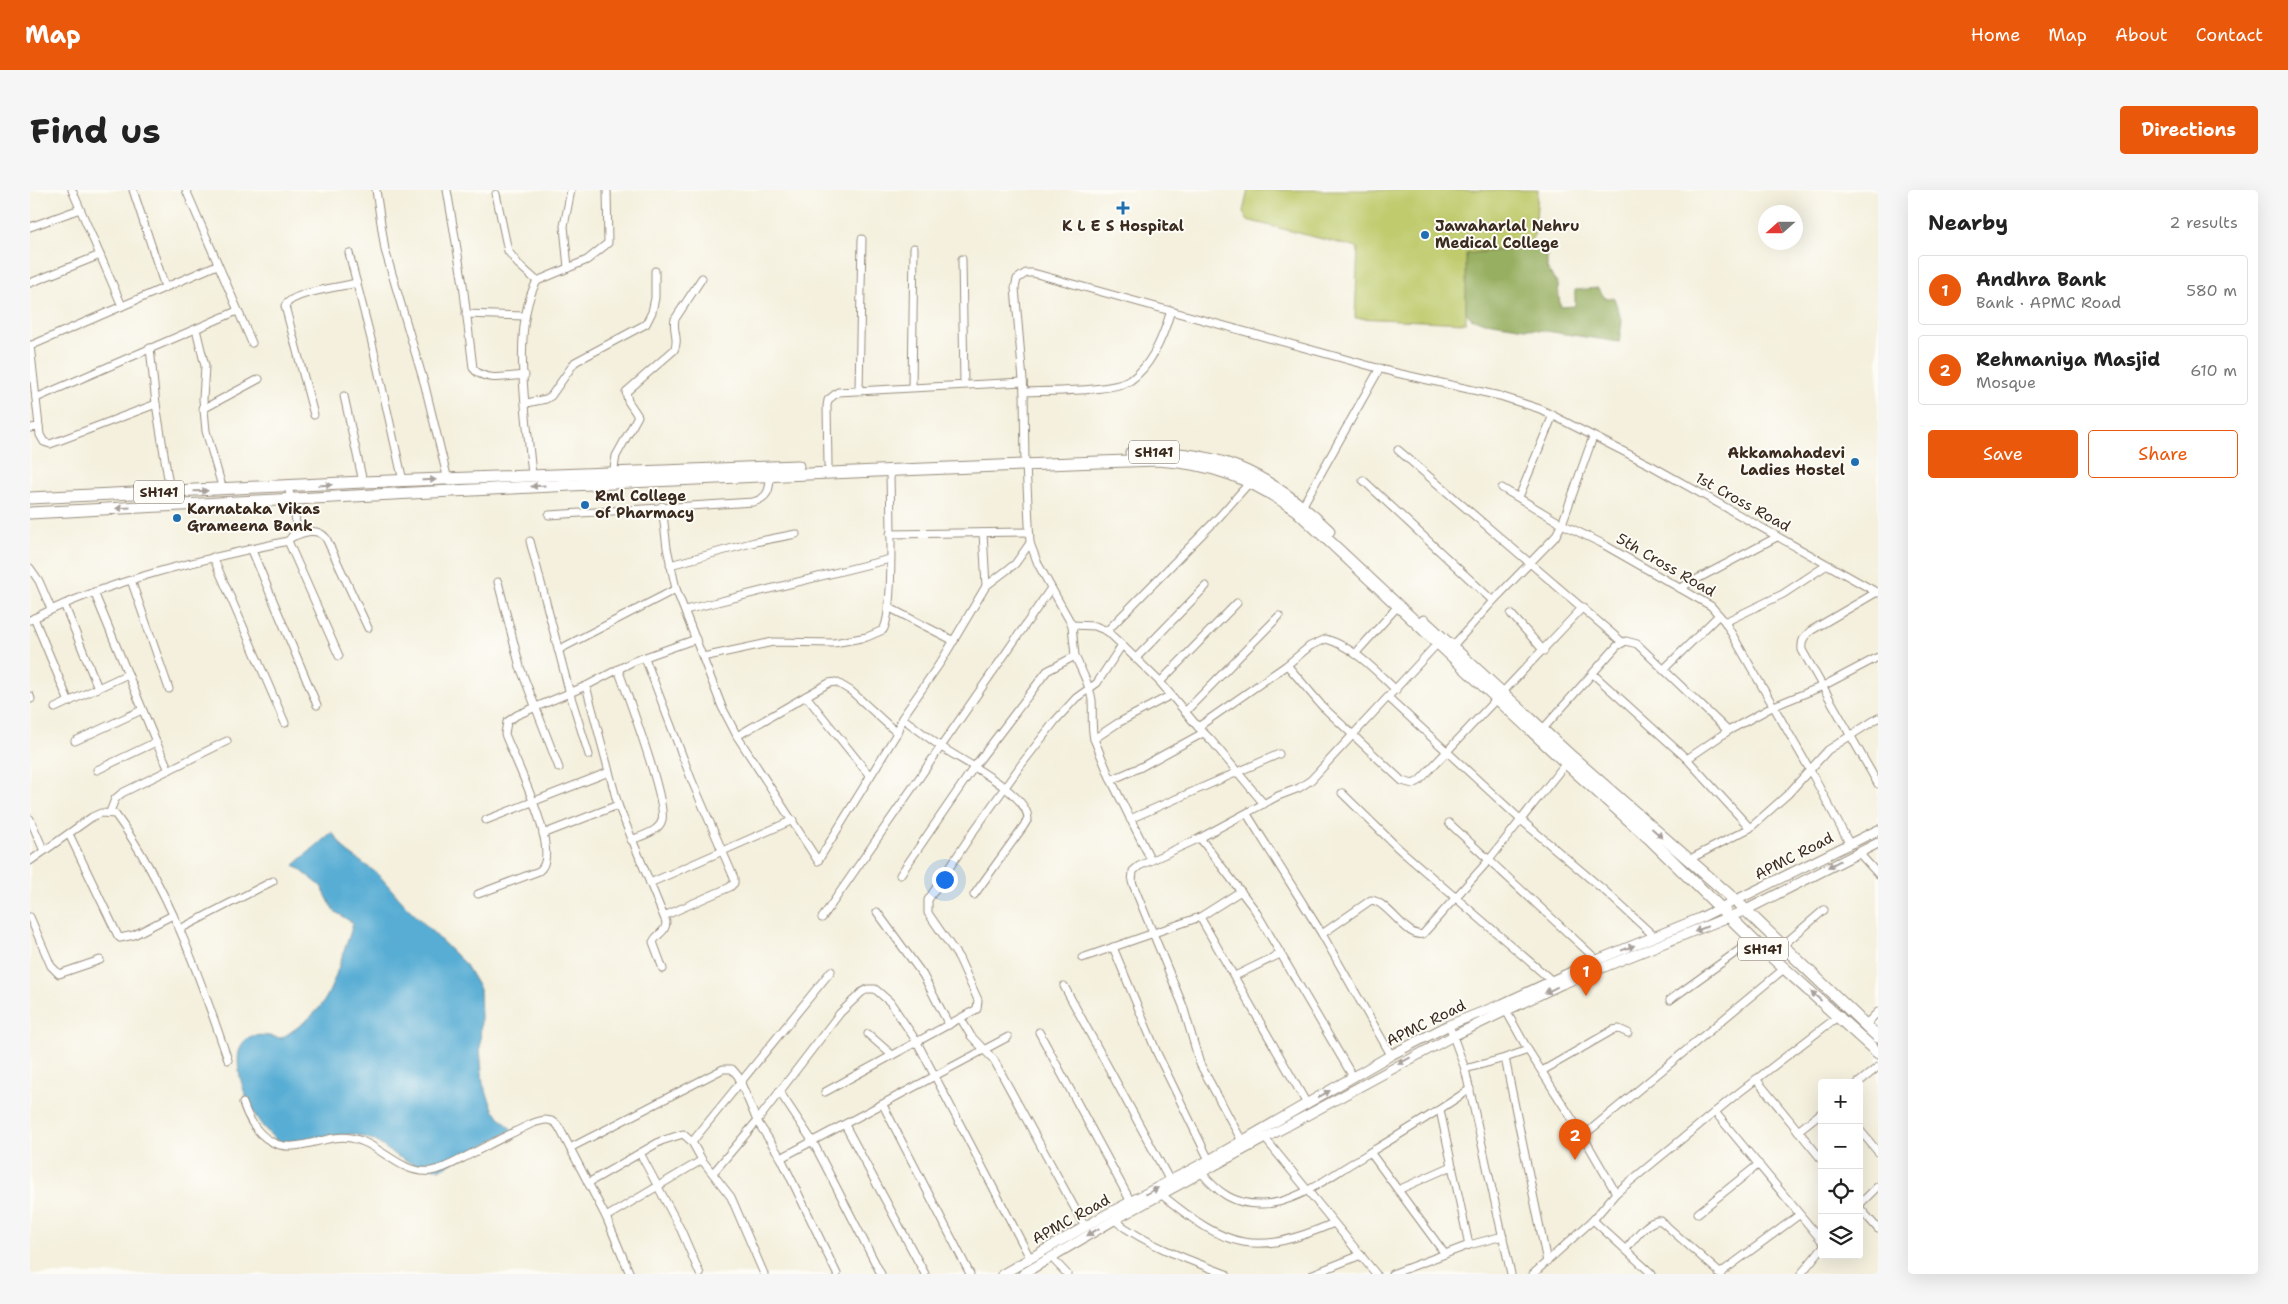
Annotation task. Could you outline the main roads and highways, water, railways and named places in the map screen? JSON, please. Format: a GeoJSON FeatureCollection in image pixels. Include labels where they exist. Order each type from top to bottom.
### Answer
{"type":"FeatureCollection","features":[{"type":"Feature","properties":{"kind":"main road","name":"SH141"},"geometry":{"type":"LineString","coordinates":[[30,513],[364,494],[1025,463],[1156,452],[1192,455],[1223,462],[1256,474],[1303,505],[1450,650],[1500,696],[1566,763],[1652,841],[1753,940],[1785,968],[1843,1012]]}},
{"type":"Feature","properties":{"kind":"main road","name":"SH141"},"geometry":{"type":"LineString","coordinates":[[30,498],[363,482],[613,475],[828,466],[1175,461],[1197,463],[1250,482],[1270,492],[1296,510],[1438,644],[1450,650]]}},
{"type":"Feature","properties":{"kind":"main road","name":"SH141"},"geometry":{"type":"LineString","coordinates":[[1500,696],[1542,730],[1746,910],[1843,1012],[1878,1053]]}},
{"type":"Feature","properties":{"kind":"main road"},"geometry":{"type":"LineString","coordinates":[[1843,1012],[1865,1024],[1878,1037]]}},
{"type":"Feature","properties":{"kind":"water"},"geometry":{"type":"Polygon","coordinates":[[[332,832],[346,851],[378,874],[405,905],[466,965],[480,989],[480,1049],[483,1084],[494,1111],[512,1130],[441,1169],[419,1167],[395,1155],[374,1140],[353,1134],[330,1136],[312,1142],[281,1144],[259,1122],[243,1088],[238,1063],[239,1052],[243,1043],[251,1037],[259,1035],[282,1038],[306,1021],[321,1006],[336,975],[353,923],[334,911],[321,886],[294,865],[332,832]]]}},
{"type":"Feature","properties":{"kind":"place","name":"K L E S Hospital"},"geometry":{"type":"Point","coordinates":[1123,208]}},
{"type":"Feature","properties":{"kind":"place","name":"Jawaharlal Nehru Medical College"},"geometry":{"type":"Point","coordinates":[1425,235]}},
{"type":"Feature","properties":{"kind":"place","name":"Akkamahadevi Ladies Hostel"},"geometry":{"type":"Point","coordinates":[1855,462]}},
{"type":"Feature","properties":{"kind":"place","name":"Rml College of Pharmacy"},"geometry":{"type":"Point","coordinates":[585,505]}},
{"type":"Feature","properties":{"kind":"place","name":"Karnataka Vikas Grameena Bank"},"geometry":{"type":"Point","coordinates":[177,518]}},
{"type":"Feature","properties":{"kind":"place","name":"Andhra Bank"},"geometry":{"type":"Point","coordinates":[1586,996]}},
{"type":"Feature","properties":{"kind":"place","name":"Rehmaniya Masjid"},"geometry":{"type":"Point","coordinates":[1575,1160]}}]}
